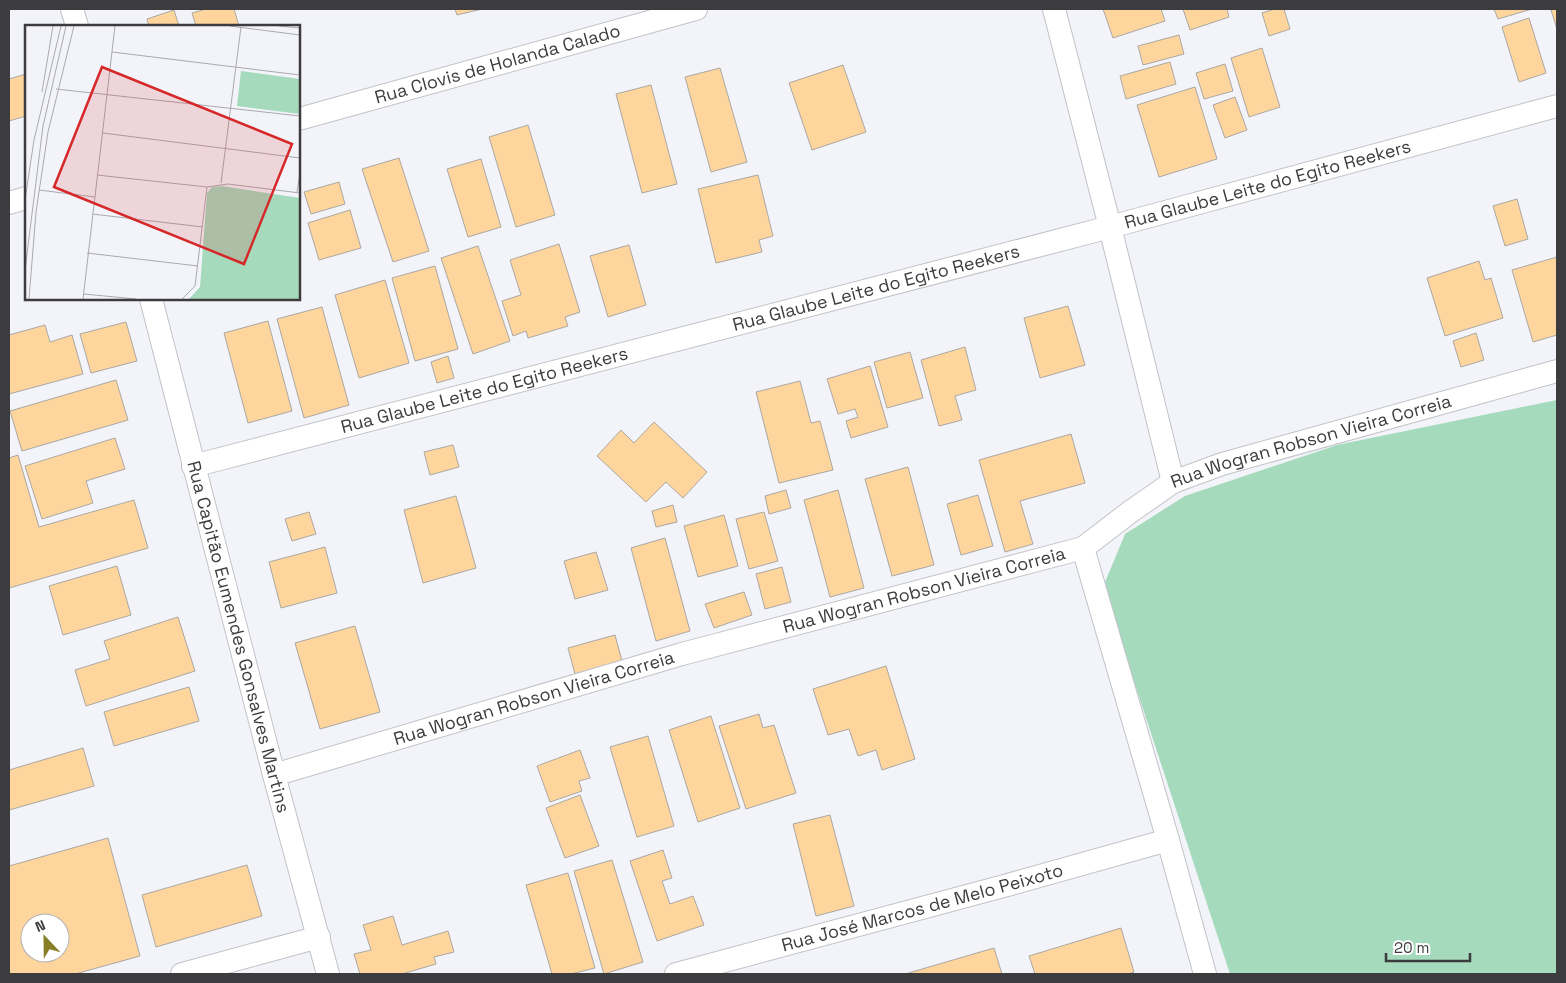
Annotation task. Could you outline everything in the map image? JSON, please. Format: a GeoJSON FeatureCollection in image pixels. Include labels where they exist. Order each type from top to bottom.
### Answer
{"type":"FeatureCollection","features":[{"type":"Feature","properties":{"kind":"street"},"geometry":{"type":"LineString","coordinates":[[72,9],[77,25]]}},
{"type":"Feature","properties":{"kind":"street","name":"Rua Clovis de Holanda Calado"},"geometry":{"type":"LineString","coordinates":[[300,120],[696,9]]}},
{"type":"Feature","properties":{"kind":"street"},"geometry":{"type":"LineString","coordinates":[[1054,9],[1174,482]]}},
{"type":"Feature","properties":{"kind":"street","name":"Rua Glaube Leite do Egito Reekers"},"geometry":{"type":"LineString","coordinates":[[194,466],[1110,227],[1557,106]]}},
{"type":"Feature","properties":{"kind":"street"},"geometry":{"type":"LineString","coordinates":[[9,203],[25,198]]}},
{"type":"Feature","properties":{"kind":"street","name":"Rua Capitão Eumendes Gonsalves Martins"},"geometry":{"type":"LineString","coordinates":[[151,300],[274,775],[328,974]]}},
{"type":"Feature","properties":{"kind":"street","name":"Rua Wogran Robson Vieira Correia"},"geometry":{"type":"LineString","coordinates":[[274,775],[682,654],[1083,548],[1130,512],[1174,482],[1222,464],[1557,371]]}},
{"type":"Feature","properties":{"kind":"street"},"geometry":{"type":"LineString","coordinates":[[1083,548],[1205,974]]}},
{"type":"Feature","properties":{"kind":"street","name":"Rua José Marcos de Melo Peixoto"},"geometry":{"type":"LineString","coordinates":[[676,974],[1168,840]]}},
{"type":"Feature","properties":{"kind":"street"},"geometry":{"type":"LineString","coordinates":[[182,974],[319,937]]}},
{"type":"Feature","properties":{"kind":"green space"},"geometry":{"type":"Polygon","coordinates":[[[1557,400],[1557,974],[1230,974],[1103,587],[1125,534],[1185,496],[1337,445],[1557,400]]]}},
{"type":"Feature","properties":{"kind":"building"},"geometry":{"type":"Polygon","coordinates":[[[206,9],[234,9],[239,25],[196,25],[192,13],[206,9]]]}},
{"type":"Feature","properties":{"kind":"building"},"geometry":{"type":"Polygon","coordinates":[[[455,9],[482,9],[457,15],[455,9]]]}},
{"type":"Feature","properties":{"kind":"building"},"geometry":{"type":"Polygon","coordinates":[[[1103,9],[1161,9],[1165,21],[1113,38],[1103,9]]]}},
{"type":"Feature","properties":{"kind":"building"},"geometry":{"type":"Polygon","coordinates":[[[1183,9],[1227,9],[1229,17],[1190,30],[1183,9]]]}},
{"type":"Feature","properties":{"kind":"building"},"geometry":{"type":"Polygon","coordinates":[[[1275,9],[1284,9],[1290,29],[1269,36],[1262,13],[1275,9]]]}},
{"type":"Feature","properties":{"kind":"building"},"geometry":{"type":"Polygon","coordinates":[[[1494,9],[1532,9],[1498,19],[1494,9]]]}},
{"type":"Feature","properties":{"kind":"building"},"geometry":{"type":"Polygon","coordinates":[[[1557,9],[1557,29],[1551,10],[1557,9]]]}},
{"type":"Feature","properties":{"kind":"building"},"geometry":{"type":"Polygon","coordinates":[[[174,10],[179,25],[149,25],[147,19],[174,10]]]}},
{"type":"Feature","properties":{"kind":"building"},"geometry":{"type":"Polygon","coordinates":[[[1529,18],[1546,73],[1519,82],[1502,27],[1529,18]]]}},
{"type":"Feature","properties":{"kind":"building"},"geometry":{"type":"Polygon","coordinates":[[[1179,35],[1184,54],[1143,65],[1138,46],[1179,35]]]}},
{"type":"Feature","properties":{"kind":"building"},"geometry":{"type":"Polygon","coordinates":[[[1262,48],[1280,107],[1249,117],[1231,58],[1262,48]]]}},
{"type":"Feature","properties":{"kind":"building"},"geometry":{"type":"Polygon","coordinates":[[[1170,62],[1176,84],[1126,99],[1120,76],[1170,62]]]}},
{"type":"Feature","properties":{"kind":"building"},"geometry":{"type":"Polygon","coordinates":[[[1225,64],[1233,91],[1204,99],[1196,73],[1225,64]]]}},
{"type":"Feature","properties":{"kind":"building"},"geometry":{"type":"Polygon","coordinates":[[[843,65],[866,132],[812,150],[789,83],[843,65]]]}},
{"type":"Feature","properties":{"kind":"building"},"geometry":{"type":"Polygon","coordinates":[[[720,68],[747,162],[711,172],[685,77],[720,68]]]}},
{"type":"Feature","properties":{"kind":"building"},"geometry":{"type":"Polygon","coordinates":[[[25,74],[25,116],[9,121],[9,79],[25,74]]]}},
{"type":"Feature","properties":{"kind":"building"},"geometry":{"type":"Polygon","coordinates":[[[651,85],[677,184],[642,193],[616,94],[651,85]]]}},
{"type":"Feature","properties":{"kind":"building"},"geometry":{"type":"Polygon","coordinates":[[[1195,87],[1217,159],[1159,177],[1137,105],[1195,87]]]}},
{"type":"Feature","properties":{"kind":"building"},"geometry":{"type":"Polygon","coordinates":[[[1235,97],[1247,130],[1225,138],[1213,105],[1235,97]]]}},
{"type":"Feature","properties":{"kind":"building"},"geometry":{"type":"Polygon","coordinates":[[[528,125],[555,215],[516,227],[489,137],[528,125]]]}},
{"type":"Feature","properties":{"kind":"building"},"geometry":{"type":"Polygon","coordinates":[[[399,158],[429,251],[393,262],[362,169],[399,158]]]}},
{"type":"Feature","properties":{"kind":"building"},"geometry":{"type":"Polygon","coordinates":[[[481,159],[501,227],[468,237],[447,169],[481,159]]]}},
{"type":"Feature","properties":{"kind":"building"},"geometry":{"type":"Polygon","coordinates":[[[758,175],[773,236],[759,240],[762,252],[716,263],[698,189],[758,175]]]}},
{"type":"Feature","properties":{"kind":"building"},"geometry":{"type":"Polygon","coordinates":[[[339,182],[345,204],[311,214],[304,192],[339,182]]]}},
{"type":"Feature","properties":{"kind":"building"},"geometry":{"type":"Polygon","coordinates":[[[1517,199],[1528,239],[1505,246],[1493,206],[1517,199]]]}},
{"type":"Feature","properties":{"kind":"building"},"geometry":{"type":"Polygon","coordinates":[[[350,210],[361,248],[319,260],[308,223],[350,210]]]}},
{"type":"Feature","properties":{"kind":"building"},"geometry":{"type":"Polygon","coordinates":[[[559,244],[580,312],[565,317],[568,326],[528,338],[526,331],[513,336],[502,301],[521,295],[510,260],[559,244]]]}},
{"type":"Feature","properties":{"kind":"building"},"geometry":{"type":"Polygon","coordinates":[[[629,245],[646,305],[608,317],[590,256],[629,245]]]}},
{"type":"Feature","properties":{"kind":"building"},"geometry":{"type":"Polygon","coordinates":[[[478,246],[510,341],[473,354],[441,258],[478,246]]]}},
{"type":"Feature","properties":{"kind":"building"},"geometry":{"type":"Polygon","coordinates":[[[1557,257],[1557,335],[1533,342],[1512,270],[1557,257]]]}},
{"type":"Feature","properties":{"kind":"building"},"geometry":{"type":"Polygon","coordinates":[[[1479,261],[1485,280],[1491,278],[1503,318],[1445,336],[1427,278],[1479,261]]]}},
{"type":"Feature","properties":{"kind":"building"},"geometry":{"type":"Polygon","coordinates":[[[435,266],[458,349],[415,361],[392,278],[435,266]]]}},
{"type":"Feature","properties":{"kind":"building"},"geometry":{"type":"Polygon","coordinates":[[[385,280],[409,363],[359,378],[335,295],[385,280]]]}},
{"type":"Feature","properties":{"kind":"building"},"geometry":{"type":"Polygon","coordinates":[[[1068,306],[1085,365],[1040,378],[1024,318],[1068,306]]]}},
{"type":"Feature","properties":{"kind":"building"},"geometry":{"type":"Polygon","coordinates":[[[322,307],[349,405],[304,418],[277,319],[322,307]]]}},
{"type":"Feature","properties":{"kind":"building"},"geometry":{"type":"Polygon","coordinates":[[[268,321],[292,411],[248,423],[224,333],[268,321]]]}},
{"type":"Feature","properties":{"kind":"building"},"geometry":{"type":"Polygon","coordinates":[[[126,322],[137,361],[91,373],[80,334],[126,322]]]}},
{"type":"Feature","properties":{"kind":"building"},"geometry":{"type":"Polygon","coordinates":[[[45,325],[50,342],[72,335],[83,374],[9,394],[9,335],[45,325]]]}},
{"type":"Feature","properties":{"kind":"building"},"geometry":{"type":"Polygon","coordinates":[[[1476,333],[1484,360],[1461,367],[1453,341],[1476,333]]]}},
{"type":"Feature","properties":{"kind":"building"},"geometry":{"type":"Polygon","coordinates":[[[965,347],[976,390],[955,396],[962,420],[939,426],[921,360],[965,347]]]}},
{"type":"Feature","properties":{"kind":"building"},"geometry":{"type":"Polygon","coordinates":[[[910,352],[923,398],[887,408],[874,362],[910,352]]]}},
{"type":"Feature","properties":{"kind":"building"},"geometry":{"type":"Polygon","coordinates":[[[448,356],[454,378],[437,383],[431,362],[448,356]]]}},
{"type":"Feature","properties":{"kind":"building"},"geometry":{"type":"Polygon","coordinates":[[[870,366],[888,427],[851,438],[846,421],[858,417],[855,409],[838,414],[827,379],[870,366]]]}},
{"type":"Feature","properties":{"kind":"building"},"geometry":{"type":"Polygon","coordinates":[[[116,380],[128,420],[22,451],[10,411],[116,380]]]}},
{"type":"Feature","properties":{"kind":"building"},"geometry":{"type":"Polygon","coordinates":[[[800,381],[811,423],[820,421],[833,470],[779,483],[756,392],[800,381]]]}},
{"type":"Feature","properties":{"kind":"building"},"geometry":{"type":"Polygon","coordinates":[[[654,422],[707,472],[683,498],[666,482],[646,502],[597,456],[621,430],[634,443],[654,422]]]}},
{"type":"Feature","properties":{"kind":"building"},"geometry":{"type":"Polygon","coordinates":[[[1071,434],[1085,483],[1020,501],[1033,544],[1005,552],[979,460],[1071,434]]]}},
{"type":"Feature","properties":{"kind":"building"},"geometry":{"type":"Polygon","coordinates":[[[115,438],[125,469],[86,481],[93,503],[42,519],[25,466],[115,438]]]}},
{"type":"Feature","properties":{"kind":"building"},"geometry":{"type":"Polygon","coordinates":[[[453,445],[459,467],[430,475],[424,452],[453,445]]]}},
{"type":"Feature","properties":{"kind":"building"},"geometry":{"type":"Polygon","coordinates":[[[18,455],[39,527],[134,500],[148,548],[9,588],[9,458],[18,455]]]}},
{"type":"Feature","properties":{"kind":"building"},"geometry":{"type":"Polygon","coordinates":[[[908,467],[934,565],[892,576],[865,479],[908,467]]]}},
{"type":"Feature","properties":{"kind":"building"},"geometry":{"type":"Polygon","coordinates":[[[786,490],[791,508],[769,514],[765,496],[786,490]]]}},
{"type":"Feature","properties":{"kind":"building"},"geometry":{"type":"Polygon","coordinates":[[[838,490],[864,588],[830,597],[804,500],[838,490]]]}},
{"type":"Feature","properties":{"kind":"building"},"geometry":{"type":"Polygon","coordinates":[[[978,495],[993,546],[961,555],[947,504],[978,495]]]}},
{"type":"Feature","properties":{"kind":"building"},"geometry":{"type":"Polygon","coordinates":[[[456,496],[476,568],[423,583],[404,510],[456,496]]]}},
{"type":"Feature","properties":{"kind":"building"},"geometry":{"type":"Polygon","coordinates":[[[673,505],[677,522],[656,527],[652,511],[673,505]]]}},
{"type":"Feature","properties":{"kind":"building"},"geometry":{"type":"Polygon","coordinates":[[[309,512],[316,534],[292,541],[285,519],[309,512]]]}},
{"type":"Feature","properties":{"kind":"building"},"geometry":{"type":"Polygon","coordinates":[[[764,512],[778,561],[749,569],[736,519],[764,512]]]}},
{"type":"Feature","properties":{"kind":"building"},"geometry":{"type":"Polygon","coordinates":[[[724,515],[738,566],[698,577],[684,526],[724,515]]]}},
{"type":"Feature","properties":{"kind":"building"},"geometry":{"type":"Polygon","coordinates":[[[665,538],[690,631],[656,641],[631,548],[665,538]]]}},
{"type":"Feature","properties":{"kind":"building"},"geometry":{"type":"Polygon","coordinates":[[[325,547],[337,593],[281,608],[269,562],[325,547]]]}},
{"type":"Feature","properties":{"kind":"building"},"geometry":{"type":"Polygon","coordinates":[[[596,552],[608,590],[575,599],[564,561],[596,552]]]}},
{"type":"Feature","properties":{"kind":"building"},"geometry":{"type":"Polygon","coordinates":[[[117,566],[131,615],[63,635],[49,586],[117,566]]]}},
{"type":"Feature","properties":{"kind":"building"},"geometry":{"type":"Polygon","coordinates":[[[782,567],[791,602],[765,609],[756,574],[782,567]]]}},
{"type":"Feature","properties":{"kind":"building"},"geometry":{"type":"Polygon","coordinates":[[[744,592],[752,615],[714,628],[705,604],[744,592]]]}},
{"type":"Feature","properties":{"kind":"building"},"geometry":{"type":"Polygon","coordinates":[[[178,617],[195,671],[86,706],[75,670],[110,659],[104,641],[178,617]]]}},
{"type":"Feature","properties":{"kind":"building"},"geometry":{"type":"Polygon","coordinates":[[[355,626],[380,712],[320,729],[295,643],[355,626]]]}},
{"type":"Feature","properties":{"kind":"building"},"geometry":{"type":"Polygon","coordinates":[[[615,635],[622,661],[575,674],[568,648],[615,635]]]}},
{"type":"Feature","properties":{"kind":"building"},"geometry":{"type":"Polygon","coordinates":[[[886,666],[915,759],[882,770],[876,750],[858,756],[849,729],[828,735],[813,689],[886,666]]]}},
{"type":"Feature","properties":{"kind":"building"},"geometry":{"type":"Polygon","coordinates":[[[189,687],[199,721],[114,746],[104,712],[189,687]]]}},
{"type":"Feature","properties":{"kind":"building"},"geometry":{"type":"Polygon","coordinates":[[[759,714],[763,728],[774,725],[796,793],[746,809],[719,726],[759,714]]]}},
{"type":"Feature","properties":{"kind":"building"},"geometry":{"type":"Polygon","coordinates":[[[711,716],[740,808],[698,822],[669,730],[711,716]]]}},
{"type":"Feature","properties":{"kind":"building"},"geometry":{"type":"Polygon","coordinates":[[[648,736],[674,826],[637,837],[610,747],[648,736]]]}},
{"type":"Feature","properties":{"kind":"building"},"geometry":{"type":"Polygon","coordinates":[[[83,748],[94,786],[9,810],[9,770],[83,748]]]}},
{"type":"Feature","properties":{"kind":"building"},"geometry":{"type":"Polygon","coordinates":[[[580,750],[590,778],[579,781],[582,791],[550,802],[537,766],[580,750]]]}},
{"type":"Feature","properties":{"kind":"building"},"geometry":{"type":"Polygon","coordinates":[[[580,795],[599,846],[565,858],[546,808],[580,795]]]}},
{"type":"Feature","properties":{"kind":"building"},"geometry":{"type":"Polygon","coordinates":[[[830,815],[854,906],[816,916],[793,824],[830,815]]]}},
{"type":"Feature","properties":{"kind":"building"},"geometry":{"type":"Polygon","coordinates":[[[108,838],[140,956],[75,974],[9,974],[9,866],[108,838]]]}},
{"type":"Feature","properties":{"kind":"building"},"geometry":{"type":"Polygon","coordinates":[[[663,850],[672,878],[662,881],[670,904],[693,896],[704,925],[657,941],[630,861],[663,850]]]}},
{"type":"Feature","properties":{"kind":"building"},"geometry":{"type":"Polygon","coordinates":[[[612,860],[643,962],[604,974],[574,871],[612,860]]]}},
{"type":"Feature","properties":{"kind":"building"},"geometry":{"type":"Polygon","coordinates":[[[247,865],[262,916],[156,947],[142,895],[247,865]]]}},
{"type":"Feature","properties":{"kind":"building"},"geometry":{"type":"Polygon","coordinates":[[[568,873],[595,968],[571,974],[552,974],[526,885],[568,873]]]}},
{"type":"Feature","properties":{"kind":"building"},"geometry":{"type":"Polygon","coordinates":[[[393,916],[402,945],[448,931],[454,952],[434,957],[436,964],[402,974],[360,974],[354,954],[371,950],[363,925],[393,916]]]}},
{"type":"Feature","properties":{"kind":"building"},"geometry":{"type":"Polygon","coordinates":[[[1121,928],[1134,972],[1128,974],[1035,974],[1029,956],[1121,928]]]}},
{"type":"Feature","properties":{"kind":"building"},"geometry":{"type":"Polygon","coordinates":[[[994,948],[1002,974],[905,974],[994,948]]]}}]}
